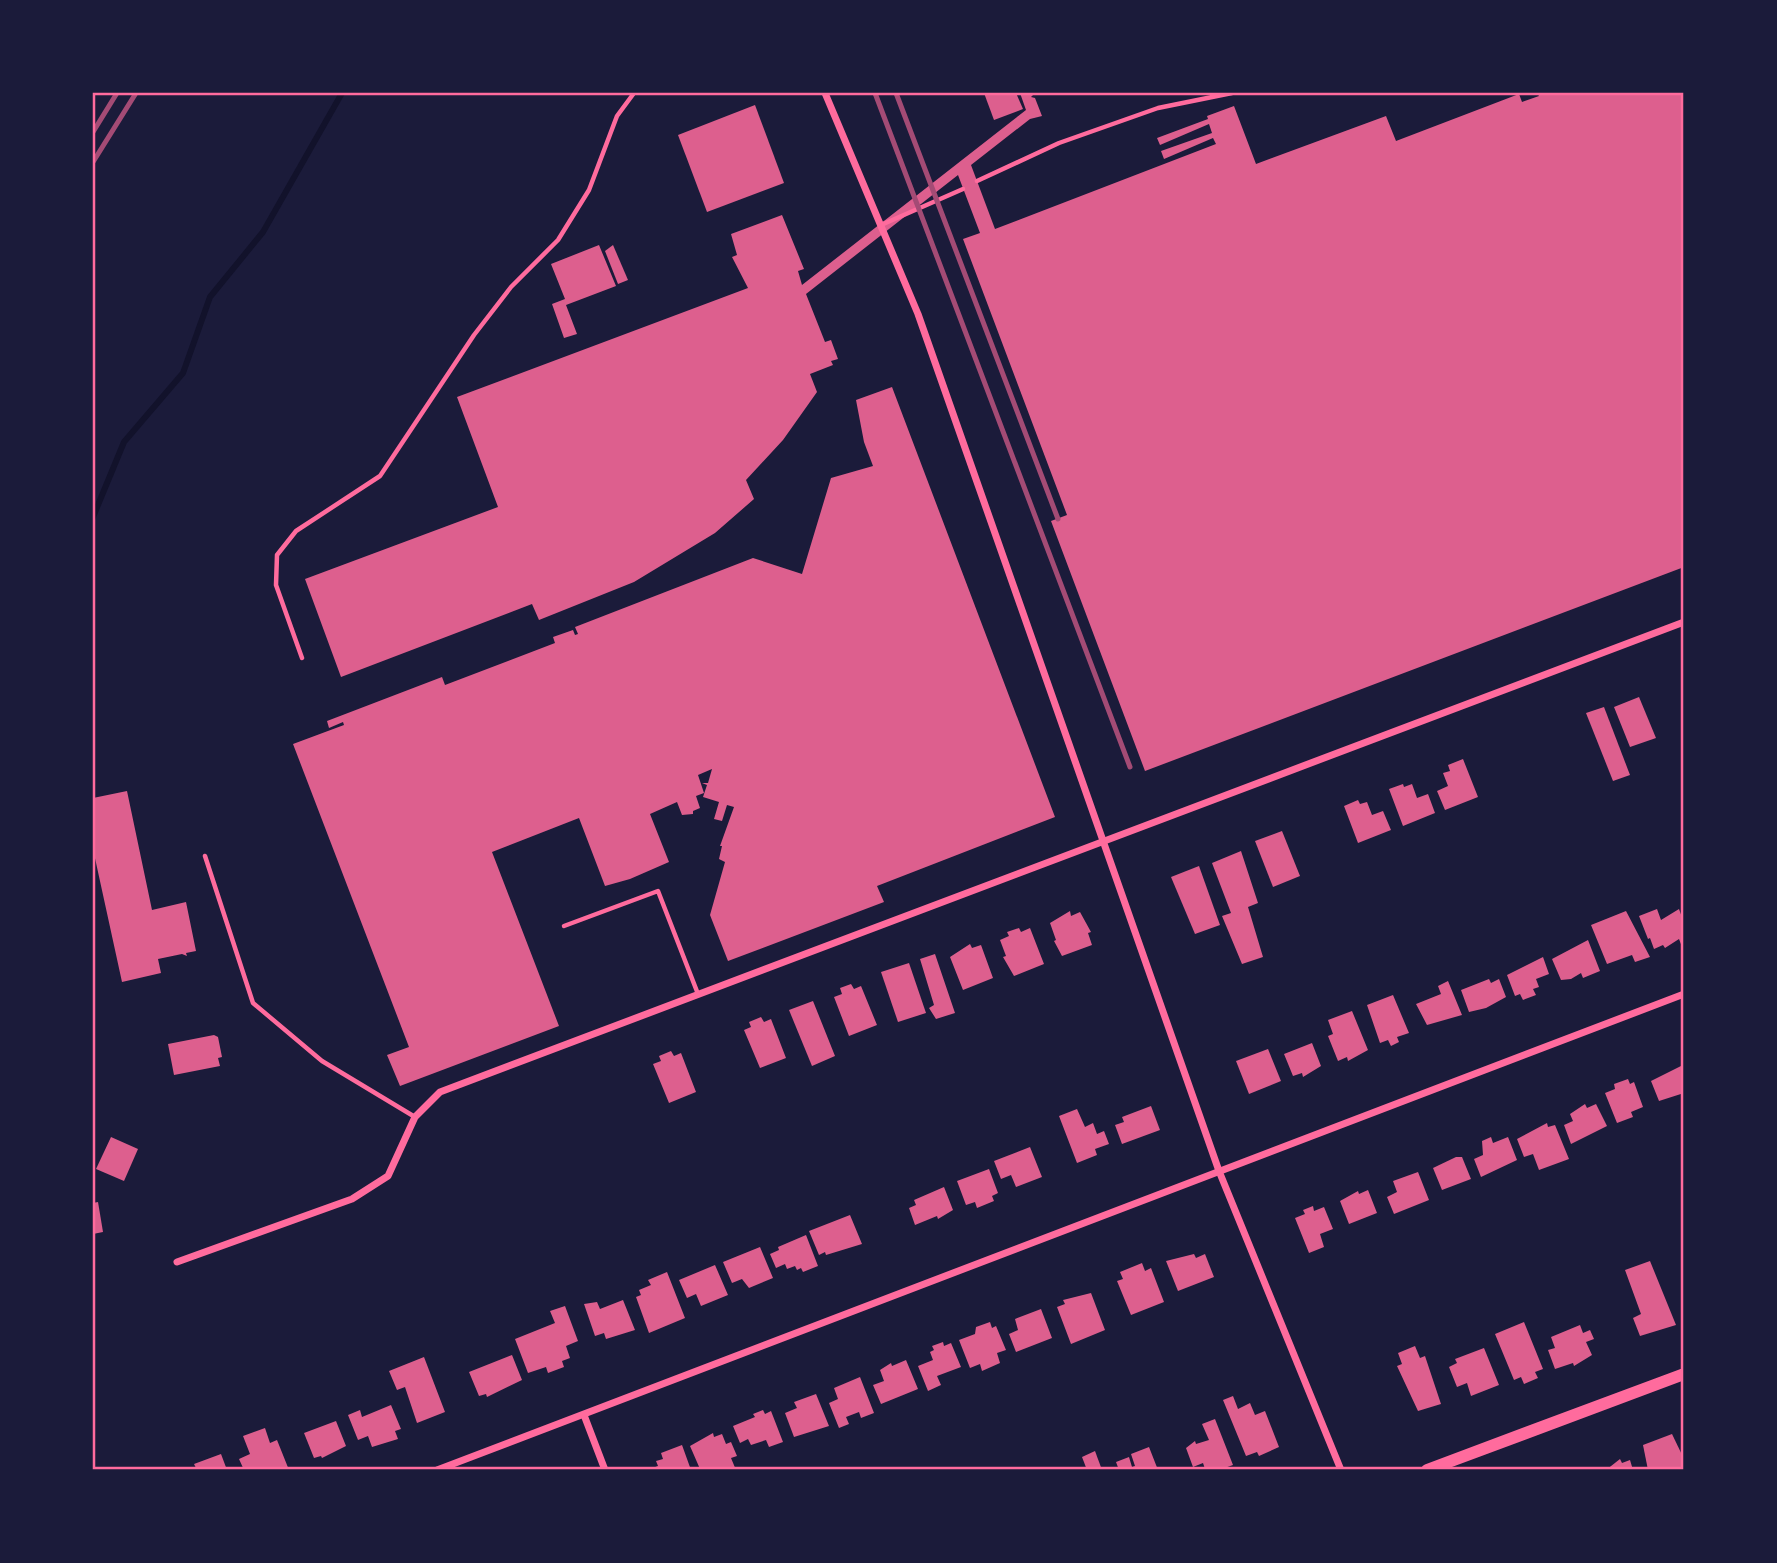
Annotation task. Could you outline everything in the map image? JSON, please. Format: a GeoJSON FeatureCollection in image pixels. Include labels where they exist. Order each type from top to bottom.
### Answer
{"type":"FeatureCollection","features":[{"type":"Feature","properties":{"kind":"main road"},"geometry":{"type":"LineString","coordinates":[[1427,1470],[1684,1374]]}},
{"type":"Feature","properties":{"kind":"street"},"geometry":{"type":"LineString","coordinates":[[825,93],[922,327],[1219,1171],[1341,1470]]}},
{"type":"Feature","properties":{"kind":"street"},"geometry":{"type":"LineString","coordinates":[[177,1262],[352,1199],[387,1176],[415,1117],[440,1092],[1684,622]]}},
{"type":"Feature","properties":{"kind":"street"},"geometry":{"type":"LineString","coordinates":[[437,1470],[1684,994]]}},
{"type":"Feature","properties":{"kind":"street"},"geometry":{"type":"LineString","coordinates":[[583,1415],[605,1470]]}},
{"type":"Feature","properties":{"kind":"lane"},"geometry":{"type":"LineString","coordinates":[[302,658],[276,585],[276,555],[296,531],[380,476],[481,325],[511,287],[558,240],[589,190],[617,116],[634,93]]}},
{"type":"Feature","properties":{"kind":"lane"},"geometry":{"type":"LineString","coordinates":[[977,181],[1059,143],[1158,108],[1232,93]]}},
{"type":"Feature","properties":{"kind":"lane"},"geometry":{"type":"LineString","coordinates":[[880,225],[963,189]]}},
{"type":"Feature","properties":{"kind":"lane"},"geometry":{"type":"LineString","coordinates":[[205,856],[253,1003],[322,1061],[415,1117]]}},
{"type":"Feature","properties":{"kind":"lane"},"geometry":{"type":"LineString","coordinates":[[564,926],[658,891],[698,994]]}},
{"type":"Feature","properties":{"kind":"building"},"geometry":{"type":"Polygon","coordinates":[[[984,93],[1016,93],[1023,109],[994,120],[984,93]]]}},
{"type":"Feature","properties":{"kind":"building"},"geometry":{"type":"Polygon","coordinates":[[[1020,93],[1035,93],[1031,97],[1035,98],[1042,116],[1030,119],[971,165],[995,229],[1216,144],[1213,138],[1164,159],[1161,151],[1212,133],[1209,124],[1160,145],[1157,138],[1234,106],[1256,164],[1386,116],[1396,141],[1519,94],[1522,102],[1539,96],[1537,93],[1684,93],[1684,567],[1145,771],[1051,521],[1067,515],[963,239],[980,233],[958,175],[806,294],[825,342],[831,340],[838,359],[831,361],[833,365],[810,374],[817,392],[783,440],[746,480],[754,499],[715,533],[634,582],[539,620],[532,604],[341,677],[305,579],[498,507],[457,397],[748,288],[732,257],[737,255],[731,234],[782,215],[804,269],[798,271],[802,285],[1026,110],[1020,93]]]}},
{"type":"Feature","properties":{"kind":"building"},"geometry":{"type":"Polygon","coordinates":[[[755,105],[784,183],[707,212],[678,135],[755,105]]]}},
{"type":"Feature","properties":{"kind":"building"},"geometry":{"type":"Polygon","coordinates":[[[599,245],[616,286],[566,305],[577,334],[564,338],[552,304],[565,299],[551,264],[599,245]]]}},
{"type":"Feature","properties":{"kind":"building"},"geometry":{"type":"Polygon","coordinates":[[[613,245],[628,280],[618,284],[605,251],[613,245]]]}},
{"type":"Feature","properties":{"kind":"building"},"geometry":{"type":"Polygon","coordinates":[[[892,387],[1055,817],[877,886],[884,902],[728,961],[710,915],[725,862],[719,859],[720,846],[734,807],[727,805],[722,821],[714,819],[719,802],[703,797],[707,785],[702,783],[708,783],[712,769],[698,775],[704,793],[696,796],[700,808],[693,811],[693,814],[682,815],[677,802],[650,814],[669,862],[630,879],[605,886],[579,818],[492,852],[559,1026],[400,1086],[387,1055],[409,1047],[293,744],[344,725],[343,722],[329,728],[327,721],[442,677],[445,685],[555,643],[553,637],[573,630],[575,635],[578,634],[575,627],[753,558],[802,574],[831,478],[873,466],[864,442],[856,400],[892,387]]]}},
{"type":"Feature","properties":{"kind":"building"},"geometry":{"type":"Polygon","coordinates":[[[1639,697],[1656,738],[1630,747],[1614,707],[1639,697]]]}},
{"type":"Feature","properties":{"kind":"building"},"geometry":{"type":"Polygon","coordinates":[[[1604,707],[1630,775],[1613,781],[1586,713],[1604,707]]]}},
{"type":"Feature","properties":{"kind":"building"},"geometry":{"type":"Polygon","coordinates":[[[1463,759],[1478,797],[1445,810],[1437,791],[1448,786],[1443,773],[1450,771],[1448,765],[1463,759]]]}},
{"type":"Feature","properties":{"kind":"building"},"geometry":{"type":"Polygon","coordinates":[[[1403,784],[1404,787],[1412,784],[1417,798],[1428,794],[1435,813],[1403,826],[1389,789],[1403,784]]]}},
{"type":"Feature","properties":{"kind":"building"},"geometry":{"type":"Polygon","coordinates":[[[127,791],[152,910],[186,902],[196,951],[186,953],[187,956],[182,954],[158,959],[161,973],[122,982],[93,849],[93,798],[127,791]]]}},
{"type":"Feature","properties":{"kind":"building"},"geometry":{"type":"Polygon","coordinates":[[[1358,800],[1360,804],[1367,802],[1372,815],[1383,811],[1391,830],[1358,843],[1344,806],[1358,800]]]}},
{"type":"Feature","properties":{"kind":"building"},"geometry":{"type":"Polygon","coordinates":[[[1282,831],[1300,876],[1273,887],[1255,841],[1282,831]]]}},
{"type":"Feature","properties":{"kind":"building"},"geometry":{"type":"Polygon","coordinates":[[[1241,851],[1258,903],[1248,907],[1263,957],[1242,964],[1222,916],[1231,913],[1212,863],[1241,851]]]}},
{"type":"Feature","properties":{"kind":"building"},"geometry":{"type":"Polygon","coordinates":[[[1199,866],[1220,925],[1195,934],[1171,877],[1199,866]]]}},
{"type":"Feature","properties":{"kind":"building"},"geometry":{"type":"Polygon","coordinates":[[[1657,909],[1661,920],[1679,909],[1684,923],[1684,952],[1679,939],[1665,948],[1663,945],[1654,949],[1639,916],[1657,909]]]}},
{"type":"Feature","properties":{"kind":"building"},"geometry":{"type":"Polygon","coordinates":[[[1070,911],[1071,916],[1080,912],[1091,932],[1088,933],[1092,945],[1062,956],[1054,941],[1056,940],[1050,923],[1070,911]]]}},
{"type":"Feature","properties":{"kind":"building"},"geometry":{"type":"Polygon","coordinates":[[[1626,911],[1650,957],[1635,962],[1632,955],[1607,964],[1591,925],[1626,911]]]}},
{"type":"Feature","properties":{"kind":"building"},"geometry":{"type":"Polygon","coordinates":[[[1019,928],[1021,932],[1030,928],[1044,964],[1014,976],[1003,957],[1006,956],[1000,940],[1009,936],[1007,932],[1019,928]]]}},
{"type":"Feature","properties":{"kind":"building"},"geometry":{"type":"Polygon","coordinates":[[[1588,940],[1600,971],[1583,978],[1581,973],[1571,979],[1561,980],[1552,959],[1588,940]]]}},
{"type":"Feature","properties":{"kind":"building"},"geometry":{"type":"Polygon","coordinates":[[[970,944],[972,948],[981,945],[993,978],[963,990],[950,957],[970,944]]]}},
{"type":"Feature","properties":{"kind":"building"},"geometry":{"type":"Polygon","coordinates":[[[935,954],[955,1013],[936,1019],[929,1008],[934,1005],[920,959],[935,954]]]}},
{"type":"Feature","properties":{"kind":"building"},"geometry":{"type":"Polygon","coordinates":[[[1543,957],[1549,974],[1536,979],[1539,987],[1533,989],[1536,995],[1523,1000],[1520,994],[1515,996],[1507,975],[1543,957]]]}},
{"type":"Feature","properties":{"kind":"building"},"geometry":{"type":"Polygon","coordinates":[[[909,963],[926,1013],[898,1022],[881,972],[909,963]]]}},
{"type":"Feature","properties":{"kind":"building"},"geometry":{"type":"Polygon","coordinates":[[[1489,979],[1491,983],[1499,979],[1506,997],[1486,1008],[1469,1012],[1461,990],[1489,979]]]}},
{"type":"Feature","properties":{"kind":"building"},"geometry":{"type":"Polygon","coordinates":[[[1448,981],[1462,1015],[1427,1025],[1416,1004],[1441,994],[1438,986],[1448,981]]]}},
{"type":"Feature","properties":{"kind":"building"},"geometry":{"type":"Polygon","coordinates":[[[851,984],[854,989],[861,986],[877,1025],[849,1036],[834,997],[842,994],[840,988],[851,984]]]}},
{"type":"Feature","properties":{"kind":"building"},"geometry":{"type":"Polygon","coordinates":[[[1393,995],[1409,1033],[1397,1037],[1399,1042],[1391,1046],[1388,1040],[1380,1043],[1367,1005],[1393,995]]]}},
{"type":"Feature","properties":{"kind":"building"},"geometry":{"type":"Polygon","coordinates":[[[813,1001],[835,1056],[812,1066],[789,1010],[813,1001]]]}},
{"type":"Feature","properties":{"kind":"building"},"geometry":{"type":"Polygon","coordinates":[[[1352,1011],[1368,1050],[1348,1061],[1347,1057],[1338,1061],[1328,1036],[1333,1034],[1328,1020],[1352,1011]]]}},
{"type":"Feature","properties":{"kind":"building"},"geometry":{"type":"Polygon","coordinates":[[[761,1017],[764,1022],[771,1019],[786,1058],[760,1068],[744,1030],[751,1027],[749,1022],[761,1017]]]}},
{"type":"Feature","properties":{"kind":"building"},"geometry":{"type":"Polygon","coordinates":[[[214,1035],[218,1037],[222,1057],[218,1058],[220,1066],[174,1075],[168,1044],[214,1035]]]}},
{"type":"Feature","properties":{"kind":"building"},"geometry":{"type":"Polygon","coordinates":[[[1312,1043],[1321,1066],[1303,1077],[1302,1073],[1293,1076],[1284,1054],[1312,1043]]]}},
{"type":"Feature","properties":{"kind":"building"},"geometry":{"type":"Polygon","coordinates":[[[1268,1049],[1281,1081],[1249,1094],[1236,1061],[1268,1049]]]}},
{"type":"Feature","properties":{"kind":"building"},"geometry":{"type":"Polygon","coordinates":[[[671,1051],[674,1056],[681,1053],[696,1092],[669,1103],[653,1064],[661,1061],[659,1056],[671,1051]]]}},
{"type":"Feature","properties":{"kind":"building"},"geometry":{"type":"Polygon","coordinates":[[[1681,1066],[1684,1068],[1684,1093],[1659,1101],[1651,1081],[1681,1066]]]}},
{"type":"Feature","properties":{"kind":"building"},"geometry":{"type":"Polygon","coordinates":[[[1628,1079],[1630,1084],[1634,1082],[1643,1107],[1631,1112],[1633,1117],[1617,1123],[1605,1093],[1615,1089],[1614,1084],[1628,1079]]]}},
{"type":"Feature","properties":{"kind":"building"},"geometry":{"type":"Polygon","coordinates":[[[1585,1104],[1587,1108],[1596,1104],[1607,1126],[1571,1144],[1564,1125],[1573,1121],[1570,1114],[1585,1104]]]}},
{"type":"Feature","properties":{"kind":"building"},"geometry":{"type":"Polygon","coordinates":[[[1151,1106],[1160,1130],[1122,1144],[1115,1125],[1124,1122],[1122,1117],[1151,1106]]]}},
{"type":"Feature","properties":{"kind":"building"},"geometry":{"type":"Polygon","coordinates":[[[1077,1109],[1085,1127],[1093,1123],[1097,1134],[1104,1131],[1109,1144],[1095,1149],[1097,1155],[1077,1163],[1059,1116],[1077,1109]]]}},
{"type":"Feature","properties":{"kind":"building"},"geometry":{"type":"Polygon","coordinates":[[[1547,1123],[1548,1127],[1555,1125],[1569,1159],[1539,1170],[1533,1154],[1524,1157],[1517,1139],[1547,1123]]]}},
{"type":"Feature","properties":{"kind":"building"},"geometry":{"type":"Polygon","coordinates":[[[111,1137],[138,1149],[124,1181],[96,1169],[111,1137]]]}},
{"type":"Feature","properties":{"kind":"building"},"geometry":{"type":"Polygon","coordinates":[[[1491,1137],[1493,1143],[1508,1137],[1517,1160],[1481,1177],[1474,1159],[1483,1155],[1482,1141],[1491,1137]]]}},
{"type":"Feature","properties":{"kind":"building"},"geometry":{"type":"Polygon","coordinates":[[[1030,1147],[1042,1177],[1016,1187],[1011,1175],[1001,1179],[994,1161],[1030,1147]]]}},
{"type":"Feature","properties":{"kind":"building"},"geometry":{"type":"Polygon","coordinates":[[[1456,1157],[1462,1157],[1471,1179],[1442,1190],[1433,1168],[1456,1157]]]}},
{"type":"Feature","properties":{"kind":"building"},"geometry":{"type":"Polygon","coordinates":[[[989,1169],[998,1193],[992,1196],[994,1201],[977,1208],[975,1202],[966,1205],[957,1181],[989,1169]]]}},
{"type":"Feature","properties":{"kind":"building"},"geometry":{"type":"Polygon","coordinates":[[[1418,1172],[1429,1200],[1394,1214],[1387,1197],[1397,1192],[1393,1181],[1418,1172]]]}},
{"type":"Feature","properties":{"kind":"building"},"geometry":{"type":"Polygon","coordinates":[[[944,1187],[953,1210],[938,1219],[937,1216],[915,1225],[909,1208],[916,1205],[914,1200],[944,1187]]]}},
{"type":"Feature","properties":{"kind":"building"},"geometry":{"type":"Polygon","coordinates":[[[1368,1190],[1377,1213],[1349,1224],[1340,1201],[1358,1191],[1359,1194],[1368,1190]]]}},
{"type":"Feature","properties":{"kind":"building"},"geometry":{"type":"Polygon","coordinates":[[[98,1202],[103,1232],[93,1234],[93,1203],[98,1202]]]}},
{"type":"Feature","properties":{"kind":"building"},"geometry":{"type":"Polygon","coordinates":[[[1313,1206],[1314,1211],[1324,1207],[1333,1229],[1320,1234],[1324,1247],[1309,1253],[1295,1218],[1305,1214],[1303,1210],[1313,1206]]]}},
{"type":"Feature","properties":{"kind":"building"},"geometry":{"type":"Polygon","coordinates":[[[850,1215],[862,1244],[819,1255],[809,1231],[850,1215]]]}},
{"type":"Feature","properties":{"kind":"building"},"geometry":{"type":"Polygon","coordinates":[[[806,1235],[818,1266],[803,1272],[795,1266],[787,1269],[785,1264],[776,1268],[770,1254],[779,1250],[778,1247],[806,1235]]]}},
{"type":"Feature","properties":{"kind":"building"},"geometry":{"type":"Polygon","coordinates":[[[760,1247],[773,1278],[749,1288],[742,1279],[732,1283],[723,1262],[760,1247]]]}},
{"type":"Feature","properties":{"kind":"building"},"geometry":{"type":"Polygon","coordinates":[[[1194,1254],[1196,1258],[1205,1254],[1214,1277],[1178,1291],[1166,1261],[1194,1254]]]}},
{"type":"Feature","properties":{"kind":"building"},"geometry":{"type":"Polygon","coordinates":[[[1650,1261],[1676,1325],[1640,1336],[1633,1318],[1641,1314],[1625,1270],[1650,1261]]]}},
{"type":"Feature","properties":{"kind":"building"},"geometry":{"type":"Polygon","coordinates":[[[1142,1263],[1145,1271],[1151,1268],[1164,1302],[1131,1315],[1117,1281],[1123,1279],[1120,1272],[1142,1263]]]}},
{"type":"Feature","properties":{"kind":"building"},"geometry":{"type":"Polygon","coordinates":[[[715,1265],[728,1295],[701,1306],[696,1294],[687,1298],[679,1280],[715,1265]]]}},
{"type":"Feature","properties":{"kind":"building"},"geometry":{"type":"Polygon","coordinates":[[[667,1272],[685,1318],[649,1333],[636,1297],[641,1295],[639,1290],[651,1285],[648,1280],[667,1272]]]}},
{"type":"Feature","properties":{"kind":"building"},"geometry":{"type":"Polygon","coordinates":[[[1091,1293],[1105,1330],[1071,1344],[1057,1307],[1065,1304],[1063,1300],[1091,1293]]]}},
{"type":"Feature","properties":{"kind":"building"},"geometry":{"type":"Polygon","coordinates":[[[623,1300],[635,1330],[606,1339],[604,1333],[595,1336],[584,1304],[597,1302],[600,1309],[623,1300]]]}},
{"type":"Feature","properties":{"kind":"building"},"geometry":{"type":"Polygon","coordinates":[[[565,1306],[578,1341],[566,1346],[570,1358],[562,1361],[564,1367],[548,1373],[546,1367],[528,1373],[515,1339],[555,1323],[550,1311],[565,1306]]]}},
{"type":"Feature","properties":{"kind":"building"},"geometry":{"type":"Polygon","coordinates":[[[1041,1309],[1052,1338],[1016,1352],[1009,1334],[1018,1330],[1015,1319],[1041,1309]]]}},
{"type":"Feature","properties":{"kind":"building"},"geometry":{"type":"Polygon","coordinates":[[[990,1322],[992,1328],[996,1326],[1006,1350],[997,1353],[1000,1363],[982,1371],[980,1364],[970,1368],[959,1340],[975,1334],[976,1327],[990,1322]]]}},
{"type":"Feature","properties":{"kind":"building"},"geometry":{"type":"Polygon","coordinates":[[[1524,1322],[1543,1369],[1535,1372],[1538,1378],[1524,1384],[1521,1377],[1514,1380],[1495,1334],[1524,1322]]]}},
{"type":"Feature","properties":{"kind":"building"},"geometry":{"type":"Polygon","coordinates":[[[1580,1325],[1583,1333],[1590,1330],[1594,1339],[1586,1342],[1592,1355],[1574,1366],[1573,1363],[1555,1369],[1548,1350],[1555,1348],[1551,1337],[1580,1325]]]}},
{"type":"Feature","properties":{"kind":"building"},"geometry":{"type":"Polygon","coordinates":[[[943,1342],[944,1346],[951,1343],[961,1367],[937,1376],[941,1385],[928,1391],[918,1366],[933,1360],[930,1352],[934,1350],[932,1346],[943,1342]]]}},
{"type":"Feature","properties":{"kind":"building"},"geometry":{"type":"Polygon","coordinates":[[[1415,1346],[1420,1358],[1425,1356],[1441,1404],[1418,1411],[1397,1366],[1402,1364],[1398,1353],[1415,1346]]]}},
{"type":"Feature","properties":{"kind":"building"},"geometry":{"type":"Polygon","coordinates":[[[1484,1348],[1499,1385],[1471,1396],[1467,1383],[1457,1387],[1449,1367],[1457,1363],[1455,1359],[1484,1348]]]}},
{"type":"Feature","properties":{"kind":"building"},"geometry":{"type":"Polygon","coordinates":[[[512,1355],[522,1380],[487,1397],[486,1394],[479,1396],[469,1372],[512,1355]]]}},
{"type":"Feature","properties":{"kind":"building"},"geometry":{"type":"Polygon","coordinates":[[[424,1357],[445,1412],[417,1423],[405,1387],[397,1390],[389,1371],[424,1357]]]}},
{"type":"Feature","properties":{"kind":"building"},"geometry":{"type":"Polygon","coordinates":[[[906,1360],[918,1389],[881,1404],[873,1385],[884,1381],[880,1370],[891,1363],[892,1366],[906,1360]]]}},
{"type":"Feature","properties":{"kind":"building"},"geometry":{"type":"Polygon","coordinates":[[[860,1377],[874,1413],[861,1418],[859,1412],[846,1417],[849,1424],[839,1428],[829,1403],[838,1399],[834,1388],[860,1377]]]}},
{"type":"Feature","properties":{"kind":"building"},"geometry":{"type":"Polygon","coordinates":[[[816,1394],[829,1426],[794,1437],[785,1413],[797,1408],[794,1402],[816,1394]]]}},
{"type":"Feature","properties":{"kind":"building"},"geometry":{"type":"Polygon","coordinates":[[[1233,1396],[1238,1409],[1250,1403],[1255,1415],[1265,1411],[1279,1447],[1259,1456],[1257,1452],[1246,1456],[1223,1400],[1233,1396]]]}},
{"type":"Feature","properties":{"kind":"building"},"geometry":{"type":"Polygon","coordinates":[[[391,1405],[401,1429],[395,1431],[398,1439],[372,1447],[368,1436],[358,1440],[348,1415],[360,1410],[362,1417],[391,1405]]]}},
{"type":"Feature","properties":{"kind":"building"},"geometry":{"type":"Polygon","coordinates":[[[763,1410],[765,1414],[771,1411],[783,1442],[769,1447],[766,1440],[751,1445],[748,1439],[740,1443],[733,1426],[755,1417],[753,1414],[763,1410]]]}},
{"type":"Feature","properties":{"kind":"building"},"geometry":{"type":"Polygon","coordinates":[[[1215,1419],[1233,1465],[1219,1470],[1205,1469],[1203,1463],[1193,1467],[1186,1448],[1195,1441],[1196,1444],[1209,1440],[1202,1424],[1215,1419]]]}},
{"type":"Feature","properties":{"kind":"building"},"geometry":{"type":"Polygon","coordinates":[[[336,1421],[346,1446],[322,1458],[314,1458],[304,1433],[336,1421]]]}},
{"type":"Feature","properties":{"kind":"building"},"geometry":{"type":"Polygon","coordinates":[[[265,1428],[270,1443],[277,1440],[289,1470],[244,1470],[239,1459],[250,1454],[243,1436],[265,1428]]]}},
{"type":"Feature","properties":{"kind":"building"},"geometry":{"type":"Polygon","coordinates":[[[713,1433],[714,1437],[722,1434],[726,1444],[731,1442],[737,1456],[731,1458],[736,1470],[700,1469],[690,1446],[713,1433]]]}},
{"type":"Feature","properties":{"kind":"building"},"geometry":{"type":"Polygon","coordinates":[[[1672,1434],[1684,1459],[1684,1470],[1648,1470],[1643,1445],[1672,1434]]]}},
{"type":"Feature","properties":{"kind":"building"},"geometry":{"type":"Polygon","coordinates":[[[682,1445],[691,1470],[647,1470],[658,1466],[656,1461],[663,1459],[661,1453],[682,1445]]]}},
{"type":"Feature","properties":{"kind":"building"},"geometry":{"type":"Polygon","coordinates":[[[1149,1447],[1158,1470],[1119,1470],[1116,1462],[1129,1457],[1132,1467],[1135,1466],[1131,1454],[1149,1447]]]}},
{"type":"Feature","properties":{"kind":"building"},"geometry":{"type":"Polygon","coordinates":[[[1095,1451],[1102,1470],[1087,1470],[1082,1457],[1095,1451]]]}},
{"type":"Feature","properties":{"kind":"building"},"geometry":{"type":"Polygon","coordinates":[[[221,1454],[227,1470],[191,1470],[196,1468],[194,1464],[221,1454]]]}},
{"type":"Feature","properties":{"kind":"building"},"geometry":{"type":"Polygon","coordinates":[[[1620,1459],[1622,1463],[1630,1460],[1633,1470],[1606,1470],[1620,1459]]]}},
{"type":"Feature","properties":{"kind":"waterway"},"geometry":{"type":"LineString","coordinates":[[93,517],[124,442],[183,373],[210,297],[263,232],[342,93]]}},
{"type":"Feature","properties":{"kind":"railway"},"geometry":{"type":"LineString","coordinates":[[93,132],[117,93]]}},
{"type":"Feature","properties":{"kind":"railway"},"geometry":{"type":"LineString","coordinates":[[93,162],[136,93]]}},
{"type":"Feature","properties":{"kind":"railway"},"geometry":{"type":"LineString","coordinates":[[875,93],[1130,767]]}},
{"type":"Feature","properties":{"kind":"railway"},"geometry":{"type":"LineString","coordinates":[[896,93],[1058,519]]}}]}
